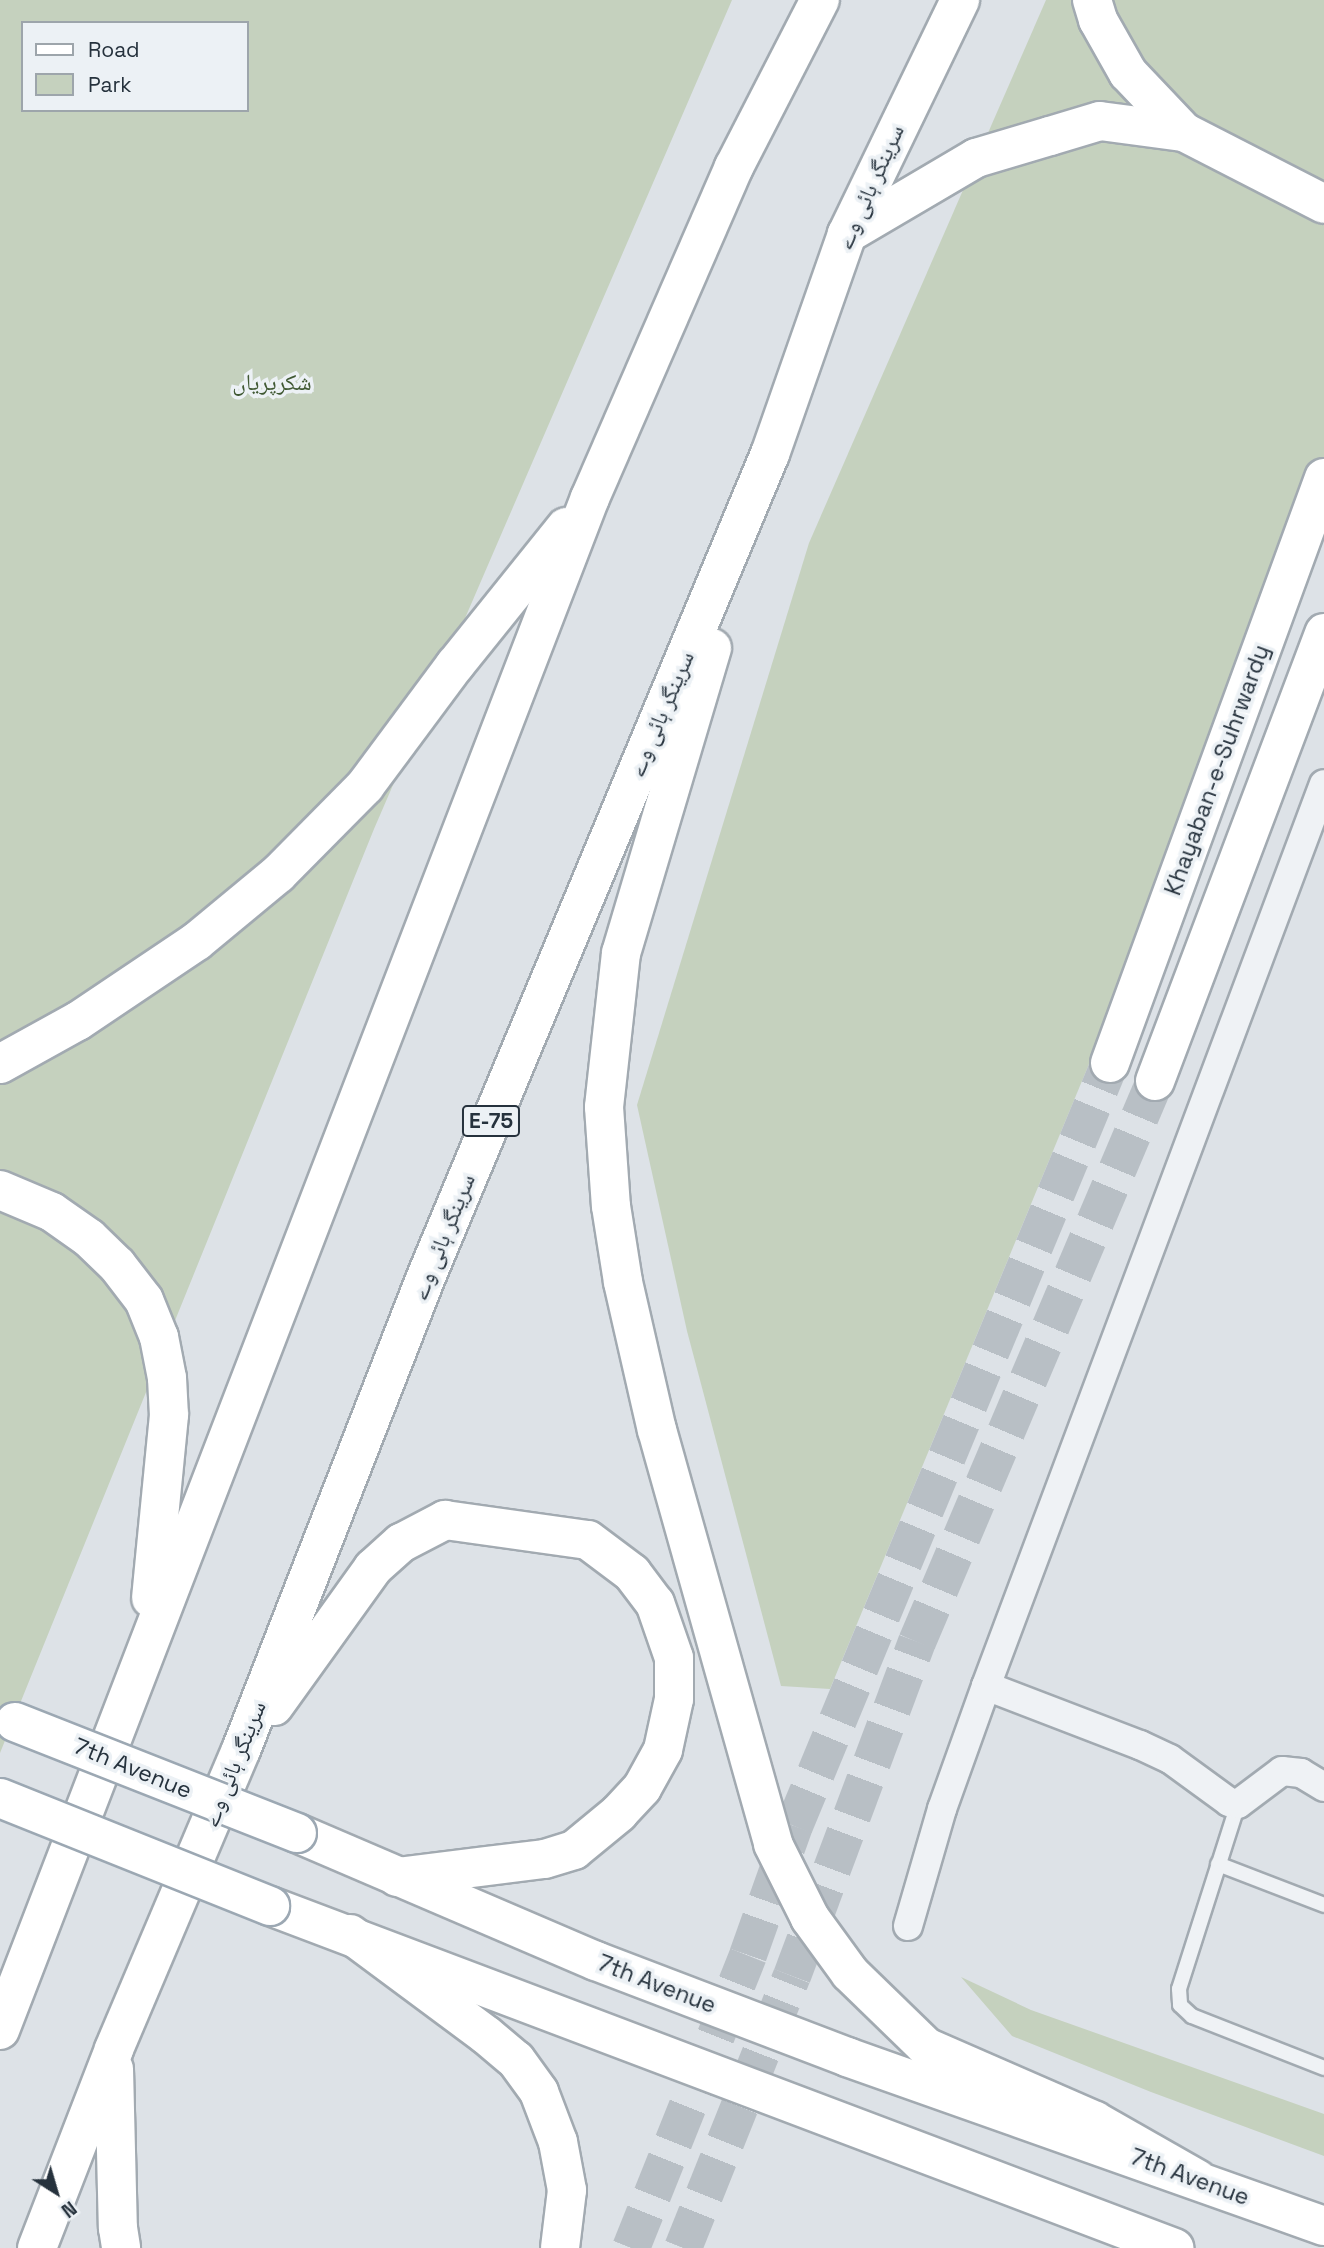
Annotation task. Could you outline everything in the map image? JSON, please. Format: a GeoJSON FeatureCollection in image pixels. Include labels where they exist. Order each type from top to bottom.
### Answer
{"type":"FeatureCollection","features":[{"type":"Feature","properties":{"kind":"main road"},"geometry":{"type":"LineString","coordinates":[[4,2015],[590,498],[734,167],[820,0]]}},
{"type":"Feature","properties":{"kind":"main road","name":"سرینگر ہائی وے"},"geometry":{"type":"LineString","coordinates":[[37,2248],[114,2049],[242,1750],[426,1277],[770,454],[847,234],[960,0]]}},
{"type":"Feature","properties":{"kind":"main road"},"geometry":{"type":"LineString","coordinates":[[1092,0],[1098,19],[1128,73],[1184,132],[1324,204]]}},
{"type":"Feature","properties":{"kind":"main road"},"geometry":{"type":"LineString","coordinates":[[847,234],[976,158],[1050,135],[1100,121],[1184,132]]}},
{"type":"Feature","properties":{"kind":"main road"},"geometry":{"type":"LineString","coordinates":[[770,454],[621,953],[604,1107],[611,1206],[623,1282],[657,1430],[773,1844],[810,1918],[850,1973],[926,2047],[1095,2121],[1197,2179]]}},
{"type":"Feature","properties":{"kind":"main road","name":"Khayaban-e-Suhrwardy"},"geometry":{"type":"LineString","coordinates":[[1110,1063],[1324,478]]}},
{"type":"Feature","properties":{"kind":"main road"},"geometry":{"type":"LineString","coordinates":[[0,1064],[78,1021],[197,941],[278,874],[365,786],[456,665],[590,498]]}},
{"type":"Feature","properties":{"kind":"main road"},"geometry":{"type":"LineString","coordinates":[[1155,1081],[1324,633]]}},
{"type":"Feature","properties":{"kind":"main road"},"geometry":{"type":"LineString","coordinates":[[0,1190],[52,1212],[89,1238],[117,1265],[144,1300],[159,1337],[167,1378],[169,1415],[145,1652]]}},
{"type":"Feature","properties":{"kind":"main road"},"geometry":{"type":"LineString","coordinates":[[242,1750],[373,1568],[401,1543],[445,1520],[588,1540],[632,1573],[655,1603],[674,1658],[674,1699],[663,1750],[642,1788],[619,1813],[573,1850],[506,1865],[397,1877]]}},
{"type":"Feature","properties":{"kind":"main road","name":"7th Avenue"},"geometry":{"type":"LineString","coordinates":[[7,1719],[297,1833],[596,1961],[847,2057],[1324,2226]]}},
{"type":"Feature","properties":{"kind":"main road"},"geometry":{"type":"LineString","coordinates":[[0,1798],[270,1906],[350,1934],[1174,2248]]}},
{"type":"Feature","properties":{"kind":"main road"},"geometry":{"type":"LineString","coordinates":[[350,1934],[516,2060],[539,2092],[558,2142],[567,2190],[560,2248]]}},
{"type":"Feature","properties":{"kind":"main road"},"geometry":{"type":"LineString","coordinates":[[114,2049],[118,2228],[121,2248]]}},
{"type":"Feature","properties":{"kind":"street"},"geometry":{"type":"LineString","coordinates":[[908,1926],[942,1809],[986,1686],[1324,784]]}},
{"type":"Feature","properties":{"kind":"street"},"geometry":{"type":"LineString","coordinates":[[986,1686],[1170,1759],[1229,1802],[1238,1804],[1282,1771],[1301,1773],[1324,1787]]}},
{"type":"Feature","properties":{"kind":"lane"},"geometry":{"type":"LineString","coordinates":[[1238,1804],[1179,1989],[1180,2005],[1192,2016],[1324,2068]]}},
{"type":"Feature","properties":{"kind":"lane"},"geometry":{"type":"LineString","coordinates":[[1218,1864],[1324,1905]]}},
{"type":"Feature","properties":{"kind":"green space","name":"شکرپریاں"},"geometry":{"type":"Polygon","coordinates":[[[0,0],[732,0],[374,829],[0,1753],[0,0]]]}},
{"type":"Feature","properties":{"kind":"green space"},"geometry":{"type":"Polygon","coordinates":[[[1046,0],[1324,0],[1324,497],[830,1689],[781,1686],[687,1331],[637,1105],[809,543],[1046,0]]]}},
{"type":"Feature","properties":{"kind":"green space"},"geometry":{"type":"Polygon","coordinates":[[[961,1977],[1031,2010],[1324,2114],[1324,2156],[1151,2092],[1012,2036],[961,1977]]]}},
{"type":"Feature","properties":{"kind":"tunnel"},"geometry":{"type":"LineString","coordinates":[[631,2248],[748,1955],[794,1826],[1110,1063]]}},
{"type":"Feature","properties":{"kind":"tunnel"},"geometry":{"type":"LineString","coordinates":[[683,2248],[792,1976],[917,1642],[1155,1081]]}}]}
